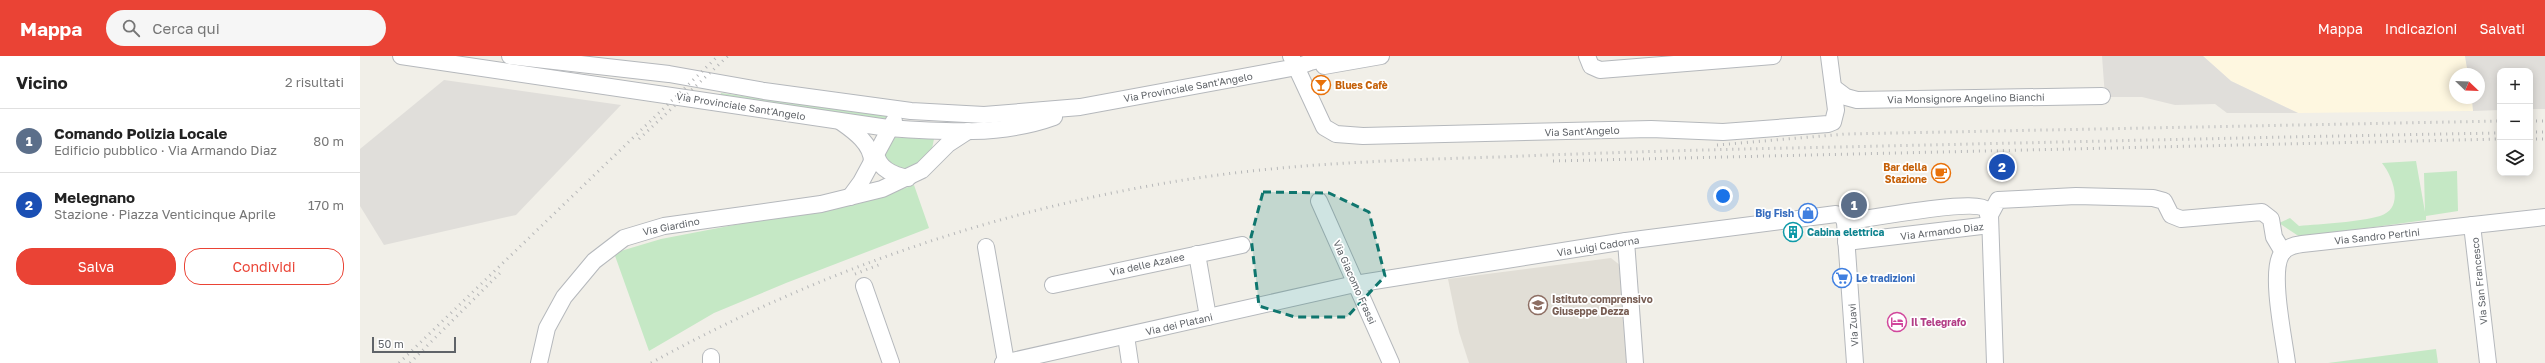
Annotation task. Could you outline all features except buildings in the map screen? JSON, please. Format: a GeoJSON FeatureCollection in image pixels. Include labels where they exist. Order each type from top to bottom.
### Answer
{"type":"FeatureCollection","features":[{"type":"Feature","properties":{"kind":"street","name":"Via Provinciale Sant'Angelo"},"geometry":{"type":"LineString","coordinates":[[401,56],[888,128],[934,131],[968,131],[1022,126],[1080,107]]}},
{"type":"Feature","properties":{"kind":"street","name":"Via Provinciale Sant'Angelo"},"geometry":{"type":"LineString","coordinates":[[510,56],[568,58],[764,91],[911,110],[1002,115],[1080,107],[1294,62]]}},
{"type":"Feature","properties":{"kind":"street"},"geometry":{"type":"LineString","coordinates":[[595,56],[605,62],[629,69]]}},
{"type":"Feature","properties":{"kind":"street"},"geometry":{"type":"LineString","coordinates":[[1294,62],[1310,62],[1336,56]]}},
{"type":"Feature","properties":{"kind":"street"},"geometry":{"type":"LineString","coordinates":[[1294,62],[1316,68],[1381,56]]}},
{"type":"Feature","properties":{"kind":"street"},"geometry":{"type":"LineString","coordinates":[[1588,56],[1591,66],[1600,70],[1773,56]]}},
{"type":"Feature","properties":{"kind":"street"},"geometry":{"type":"LineString","coordinates":[[1829,56],[1834,92]]}},
{"type":"Feature","properties":{"kind":"street"},"geometry":{"type":"LineString","coordinates":[[533,76],[552,73],[568,58],[580,74],[607,86]]}},
{"type":"Feature","properties":{"kind":"street","name":"Via Sant'Angelo"},"geometry":{"type":"LineString","coordinates":[[1294,62],[1320,122],[1327,131],[1338,135],[1358,136],[1659,129],[1723,132],[1828,124],[1835,119],[1834,92]]}},
{"type":"Feature","properties":{"kind":"street","name":"Via Monsignore Angelino Bianchi"},"geometry":{"type":"LineString","coordinates":[[1834,92],[1857,100],[2102,96]]}},
{"type":"Feature","properties":{"kind":"street"},"geometry":{"type":"LineString","coordinates":[[850,197],[874,158],[888,128],[899,116],[911,110],[925,119],[934,131],[938,142],[936,157]]}},
{"type":"Feature","properties":{"kind":"street"},"geometry":{"type":"LineString","coordinates":[[839,121],[864,142],[874,158],[884,168],[895,175],[908,178],[925,168],[956,138],[968,131]]}},
{"type":"Feature","properties":{"kind":"street","name":"Via Giardino"},"geometry":{"type":"LineString","coordinates":[[539,363],[548,328],[564,297],[594,261],[624,238],[641,231],[671,224],[821,204],[850,197],[908,178]]}},
{"type":"Feature","properties":{"kind":"street"},"geometry":{"type":"LineString","coordinates":[[1995,363],[1990,212],[1998,200],[2076,196],[2157,198],[2166,203],[2174,217],[2181,219],[2259,212],[2268,214],[2272,222],[2274,237],[2283,252],[2277,263],[2276,277],[2287,363]]}},
{"type":"Feature","properties":{"kind":"street","name":"Via Giacomo Frassi"},"geometry":{"type":"LineString","coordinates":[[1319,201],[1391,363]]}},
{"type":"Feature","properties":{"kind":"street"},"geometry":{"type":"LineString","coordinates":[[1844,219],[1980,206],[1988,212],[1990,225]]}},
{"type":"Feature","properties":{"kind":"street","name":"Via Luigi Cadorna"},"geometry":{"type":"LineString","coordinates":[[1355,284],[1626,241],[1833,215],[1844,219]]}},
{"type":"Feature","properties":{"kind":"street","name":"Via San Francesco"},"geometry":{"type":"LineString","coordinates":[[2488,363],[2472,225],[2545,217]]}},
{"type":"Feature","properties":{"kind":"street","name":"Via Zuavi"},"geometry":{"type":"LineString","coordinates":[[1844,219],[1855,363]]}},
{"type":"Feature","properties":{"kind":"street","name":"Via Armando Diaz"},"geometry":{"type":"LineString","coordinates":[[1846,242],[1990,225]]}},
{"type":"Feature","properties":{"kind":"street","name":"Via Sandro Pertini"},"geometry":{"type":"LineString","coordinates":[[2283,252],[2302,244],[2472,225]]}},
{"type":"Feature","properties":{"kind":"street"},"geometry":{"type":"LineString","coordinates":[[1626,241],[1636,363]]}},
{"type":"Feature","properties":{"kind":"street","name":"Via delle Azalee"},"geometry":{"type":"LineString","coordinates":[[1053,285],[1242,245]]}},
{"type":"Feature","properties":{"kind":"street"},"geometry":{"type":"LineString","coordinates":[[986,247],[1005,363]]}},
{"type":"Feature","properties":{"kind":"street"},"geometry":{"type":"LineString","coordinates":[[1197,254],[1208,317]]}},
{"type":"Feature","properties":{"kind":"street","name":"Via dei Platani"},"geometry":{"type":"LineString","coordinates":[[1005,363],[1355,284]]}},
{"type":"Feature","properties":{"kind":"street"},"geometry":{"type":"LineString","coordinates":[[864,286],[891,363]]}},
{"type":"Feature","properties":{"kind":"street"},"geometry":{"type":"LineString","coordinates":[[1126,336],[1130,363]]}},
{"type":"Feature","properties":{"kind":"highlighted area"},"geometry":{"type":"Polygon","coordinates":[[[1263,192],[1329,193],[1369,212],[1385,276],[1347,317],[1295,317],[1259,306],[1251,237],[1263,192]]]}},
{"type":"Feature","properties":{"kind":"shaded area"},"geometry":{"type":"Polygon","coordinates":[[[2102,56],[2203,56],[2231,81],[2298,113],[2227,113],[2215,104],[2175,105],[2142,97],[2105,97],[2102,56]]]}},
{"type":"Feature","properties":{"kind":"shaded area"},"geometry":{"type":"Polygon","coordinates":[[[2203,56],[2465,56],[2467,68],[2449,68],[2449,104],[2472,104],[2473,111],[2298,113],[2231,81],[2203,56]]]}},
{"type":"Feature","properties":{"kind":"shaded area"},"geometry":{"type":"Polygon","coordinates":[[[2465,56],[2545,56],[2545,109],[2533,109],[2533,68],[2497,68],[2497,110],[2473,111],[2472,104],[2485,104],[2485,68],[2467,68],[2465,56]]]}},
{"type":"Feature","properties":{"kind":"shaded area"},"geometry":{"type":"Polygon","coordinates":[[[444,80],[621,105],[516,215],[384,245],[360,206],[360,149],[444,80]]]}},
{"type":"Feature","properties":{"kind":"shaded area","name":"Istituto comprensivo Giuseppe Dezza"},"geometry":{"type":"Polygon","coordinates":[[[1611,258],[1621,266],[1628,363],[1469,363],[1459,332],[1448,279],[1611,258]]]}},
{"type":"Feature","properties":{"kind":"green space"},"geometry":{"type":"Polygon","coordinates":[[[721,93],[894,117],[887,125],[720,97],[721,93]]]}},
{"type":"Feature","properties":{"kind":"green space"},"geometry":{"type":"Polygon","coordinates":[[[890,137],[934,139],[930,158],[898,173],[884,156],[890,137]]]}},
{"type":"Feature","properties":{"kind":"green space"},"geometry":{"type":"Polygon","coordinates":[[[2416,161],[2425,212],[2424,173],[2457,171],[2458,211],[2426,216],[2426,220],[2300,237],[2279,223],[2290,218],[2299,226],[2351,221],[2380,216],[2388,212],[2395,199],[2393,184],[2382,163],[2416,161]]]}},
{"type":"Feature","properties":{"kind":"green space"},"geometry":{"type":"Polygon","coordinates":[[[914,185],[929,228],[786,283],[714,313],[649,351],[614,253],[661,239],[770,218],[830,210],[871,200],[914,185]]]}},
{"type":"Feature","properties":{"kind":"green space"},"geometry":{"type":"Polygon","coordinates":[[[2436,349],[2438,363],[2328,363],[2436,349]]]}},
{"type":"Feature","properties":{"kind":"railway"},"geometry":{"type":"LineString","coordinates":[[399,363],[718,56]]}},
{"type":"Feature","properties":{"kind":"railway"},"geometry":{"type":"LineString","coordinates":[[639,139],[728,56]]}},
{"type":"Feature","properties":{"kind":"railway"},"geometry":{"type":"LineString","coordinates":[[1717,145],[1845,134],[2497,121]]}},
{"type":"Feature","properties":{"kind":"railway"},"geometry":{"type":"LineString","coordinates":[[2533,121],[2545,121]]}},
{"type":"Feature","properties":{"kind":"railway"},"geometry":{"type":"LineString","coordinates":[[2533,132],[2545,132]]}},
{"type":"Feature","properties":{"kind":"railway"},"geometry":{"type":"LineString","coordinates":[[651,363],[716,329],[783,298],[850,270],[919,245],[989,223],[1060,205],[1132,189],[1240,172],[1313,165],[1387,161],[1644,152],[2497,133]]}},
{"type":"Feature","properties":{"kind":"railway"},"geometry":{"type":"LineString","coordinates":[[1553,161],[2497,139]]}},
{"type":"Feature","properties":{"kind":"railway"},"geometry":{"type":"LineString","coordinates":[[2533,139],[2545,139]]}},
{"type":"Feature","properties":{"kind":"railway"},"geometry":{"type":"LineString","coordinates":[[855,274],[881,264]]}},
{"type":"Feature","properties":{"kind":"railway"},"geometry":{"type":"LineString","coordinates":[[410,363],[502,271]]}},
{"type":"Feature","properties":{"kind":"place","name":"Blues Cafè"},"geometry":{"type":"Point","coordinates":[1321,85]}},
{"type":"Feature","properties":{"kind":"place","name":"Melegnano"},"geometry":{"type":"Point","coordinates":[2002,167]}},
{"type":"Feature","properties":{"kind":"place","name":"Bar della Stazione"},"geometry":{"type":"Point","coordinates":[1941,173]}},
{"type":"Feature","properties":{"kind":"place","name":"Comando Polizia Locale"},"geometry":{"type":"Point","coordinates":[1854,205]}},
{"type":"Feature","properties":{"kind":"place","name":"Big Fish"},"geometry":{"type":"Point","coordinates":[1808,213]}},
{"type":"Feature","properties":{"kind":"place","name":"Cabina elettrica"},"geometry":{"type":"Point","coordinates":[1793,232]}},
{"type":"Feature","properties":{"kind":"place","name":"Le tradizioni"},"geometry":{"type":"Point","coordinates":[1842,278]}},
{"type":"Feature","properties":{"kind":"place","name":"Istituto comprensivo Giuseppe Dezza"},"geometry":{"type":"Point","coordinates":[1538,305]}},
{"type":"Feature","properties":{"kind":"place","name":"Il Telegrafo"},"geometry":{"type":"Point","coordinates":[1897,322]}}]}
